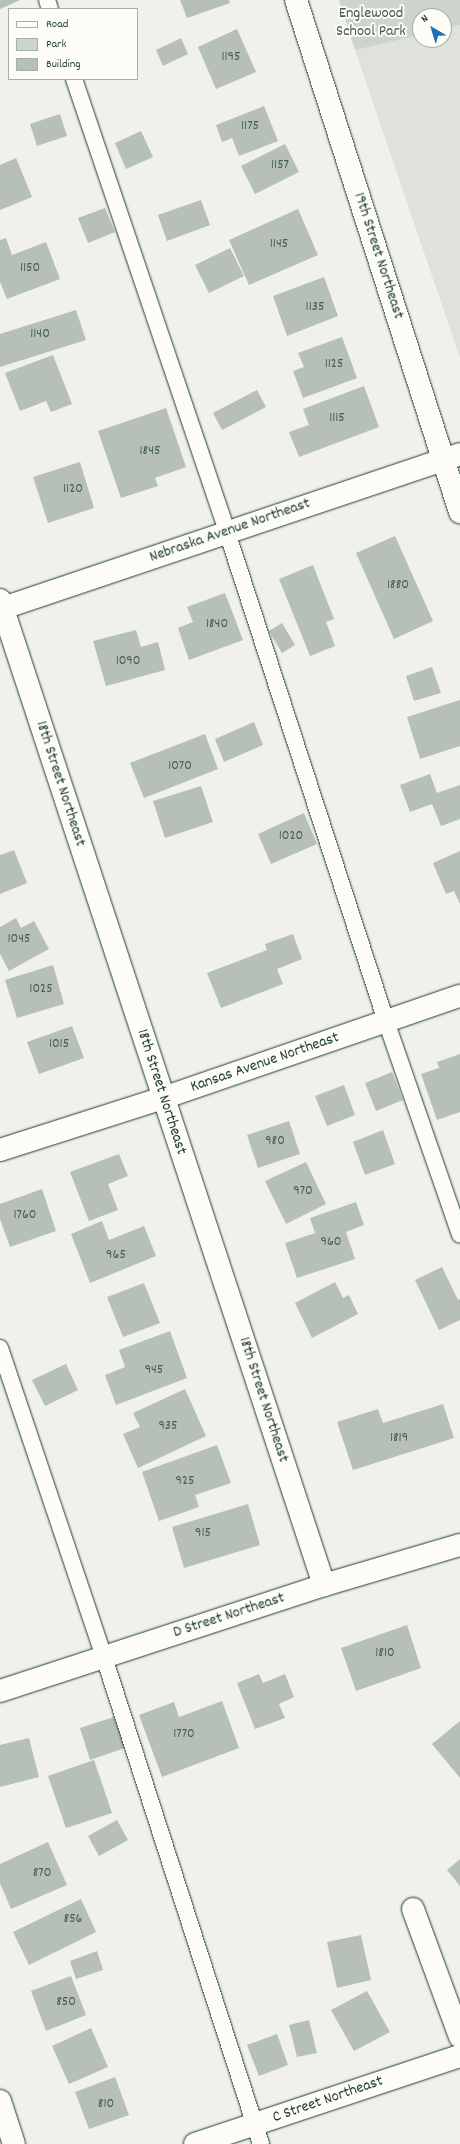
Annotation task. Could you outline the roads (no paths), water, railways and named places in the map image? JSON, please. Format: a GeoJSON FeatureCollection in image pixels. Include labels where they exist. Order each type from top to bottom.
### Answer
{"type":"FeatureCollection","features":[{"type":"Feature","properties":{"kind":"street","name":"19th Street Northeast"},"geometry":{"type":"LineString","coordinates":[[296,0],[451,457],[460,512]]}},
{"type":"Feature","properties":{"kind":"street","name":"Nebraska Avenue Northeast"},"geometry":{"type":"LineString","coordinates":[[1,606],[451,457]]}},
{"type":"Feature","properties":{"kind":"street","name":"18th Street Northeast"},"geometry":{"type":"LineString","coordinates":[[1,606],[324,1585]]}},
{"type":"Feature","properties":{"kind":"street","name":"Kansas Avenue Northeast"},"geometry":{"type":"LineString","coordinates":[[0,1150],[163,1098],[460,996]]}},
{"type":"Feature","properties":{"kind":"street","name":"D Street Northeast"},"geometry":{"type":"LineString","coordinates":[[0,1691],[324,1585],[459,1546]]}},
{"type":"Feature","properties":{"kind":"street"},"geometry":{"type":"LineString","coordinates":[[413,1909],[460,2038]]}},
{"type":"Feature","properties":{"kind":"street","name":"C Street Northeast"},"geometry":{"type":"LineString","coordinates":[[195,2144],[258,2135],[448,2058],[460,2056]]}},
{"type":"Feature","properties":{"kind":"street"},"geometry":{"type":"LineString","coordinates":[[0,2101],[14,2144]]}},
{"type":"Feature","properties":{"kind":"lane"},"geometry":{"type":"LineString","coordinates":[[74,80],[227,532],[386,1021],[460,1235]]}},
{"type":"Feature","properties":{"kind":"lane"},"geometry":{"type":"LineString","coordinates":[[0,1348],[104,1657],[258,2135]]}},
{"type":"Feature","properties":{"kind":"park label","name":"Englewood School Park"},"geometry":{"type":"Point","coordinates":[371,23]}}]}
